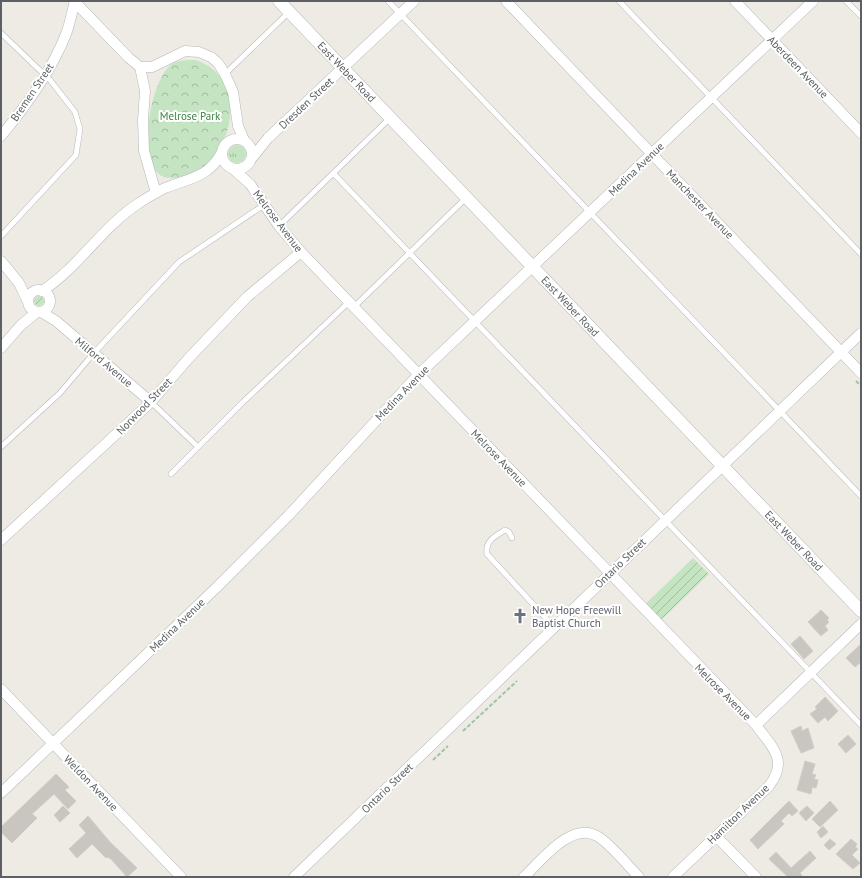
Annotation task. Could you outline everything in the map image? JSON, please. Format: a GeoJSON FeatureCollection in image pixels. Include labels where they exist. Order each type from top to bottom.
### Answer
{"type":"FeatureCollection","features":[{"type":"Feature","properties":{"kind":"street"},"geometry":{"type":"LineString","coordinates":[[74,1],[129,58],[140,67],[145,91],[143,120],[144,151],[156,193]]}},
{"type":"Feature","properties":{"kind":"street","name":"Bremen Street"},"geometry":{"type":"LineString","coordinates":[[1,136],[46,76],[66,32],[74,1]]}},
{"type":"Feature","properties":{"kind":"street","name":"East Weber Road"},"geometry":{"type":"LineString","coordinates":[[279,1],[861,611]]}},
{"type":"Feature","properties":{"kind":"street","name":"Dresden Street"},"geometry":{"type":"LineString","coordinates":[[251,162],[268,138],[414,1]]}},
{"type":"Feature","properties":{"kind":"street","name":"Manchester Avenue"},"geometry":{"type":"LineString","coordinates":[[506,1],[841,352],[859,377]]}},
{"type":"Feature","properties":{"kind":"street","name":"Aberdeen Avenue"},"geometry":{"type":"LineString","coordinates":[[735,1],[861,133]]}},
{"type":"Feature","properties":{"kind":"street","name":"Medina Avenue"},"geometry":{"type":"LineString","coordinates":[[1,793],[216,588],[289,515],[419,374],[813,1]]}},
{"type":"Feature","properties":{"kind":"street"},"geometry":{"type":"LineString","coordinates":[[140,67],[152,67],[185,51],[199,52],[211,57],[218,63],[226,74],[233,92],[238,126],[252,150],[251,162],[241,169],[213,167]]}},
{"type":"Feature","properties":{"kind":"street"},"geometry":{"type":"LineString","coordinates":[[34,308],[32,293],[56,282],[96,239],[138,204],[165,188],[186,182],[213,167],[238,126]]}},
{"type":"Feature","properties":{"kind":"street","name":"Dresden Street"},"geometry":{"type":"LineString","coordinates":[[246,142],[268,138]]}},
{"type":"Feature","properties":{"kind":"street"},"geometry":{"type":"LineString","coordinates":[[230,168],[223,160],[224,147],[235,139],[246,142]]}},
{"type":"Feature","properties":{"kind":"street","name":"Melrose Avenue"},"geometry":{"type":"LineString","coordinates":[[250,184],[251,162]]}},
{"type":"Feature","properties":{"kind":"street","name":"Melrose Avenue"},"geometry":{"type":"LineString","coordinates":[[230,168],[250,184],[279,226],[301,252],[756,725]]}},
{"type":"Feature","properties":{"kind":"street","name":"Norwood Street"},"geometry":{"type":"LineString","coordinates":[[1,540],[152,402],[188,359],[247,297],[301,252]]}},
{"type":"Feature","properties":{"kind":"street"},"geometry":{"type":"LineString","coordinates":[[1,261],[19,283],[34,308]]}},
{"type":"Feature","properties":{"kind":"street"},"geometry":{"type":"LineString","coordinates":[[1,348],[34,308],[49,302],[56,282]]}},
{"type":"Feature","properties":{"kind":"street"},"geometry":{"type":"LineString","coordinates":[[19,283],[40,290],[49,302]]}},
{"type":"Feature","properties":{"kind":"street","name":"Milford Avenue"},"geometry":{"type":"LineString","coordinates":[[49,302],[56,321]]}},
{"type":"Feature","properties":{"kind":"street","name":"Milford Avenue"},"geometry":{"type":"LineString","coordinates":[[34,308],[56,321],[93,354],[152,402]]}},
{"type":"Feature","properties":{"kind":"street","name":"Ontario Street"},"geometry":{"type":"LineString","coordinates":[[294,877],[609,573],[861,333]]}},
{"type":"Feature","properties":{"kind":"street"},"geometry":{"type":"LineString","coordinates":[[756,725],[861,624]]}},
{"type":"Feature","properties":{"kind":"street","name":"Weldon Avenue"},"geometry":{"type":"LineString","coordinates":[[1,689],[181,877]]}},
{"type":"Feature","properties":{"kind":"street","name":"Hamilton Avenue"},"geometry":{"type":"LineString","coordinates":[[673,877],[769,786],[776,777],[779,766],[777,755],[756,725]]}},
{"type":"Feature","properties":{"kind":"street"},"geometry":{"type":"LineString","coordinates":[[524,877],[571,834],[584,832],[596,835],[602,839],[639,877]]}},
{"type":"Feature","properties":{"kind":"street"},"geometry":{"type":"LineString","coordinates":[[716,836],[756,877]]}},
{"type":"Feature","properties":{"kind":"lane"},"geometry":{"type":"LineString","coordinates":[[388,1],[861,496]]}},
{"type":"Feature","properties":{"kind":"lane"},"geometry":{"type":"LineString","coordinates":[[619,1],[861,254]]}},
{"type":"Feature","properties":{"kind":"lane"},"geometry":{"type":"LineString","coordinates":[[846,1],[861,16]]}},
{"type":"Feature","properties":{"kind":"lane"},"geometry":{"type":"LineString","coordinates":[[226,74],[289,12]]}},
{"type":"Feature","properties":{"kind":"lane"},"geometry":{"type":"LineString","coordinates":[[1,33],[46,76],[75,112],[80,129],[76,155],[1,236]]}},
{"type":"Feature","properties":{"kind":"lane"},"geometry":{"type":"LineString","coordinates":[[279,226],[391,118]]}},
{"type":"Feature","properties":{"kind":"lane"},"geometry":{"type":"LineString","coordinates":[[334,174],[861,725]]}},
{"type":"Feature","properties":{"kind":"lane"},"geometry":{"type":"LineString","coordinates":[[172,474],[198,447],[352,304],[410,253],[467,198]]}},
{"type":"Feature","properties":{"kind":"lane"},"geometry":{"type":"LineString","coordinates":[[1,447],[60,394],[93,354],[179,262],[264,205]]}},
{"type":"Feature","properties":{"kind":"lane"},"geometry":{"type":"LineString","coordinates":[[152,402],[198,447]]}},
{"type":"Feature","properties":{"kind":"lane"},"geometry":{"type":"LineString","coordinates":[[512,538],[509,532],[505,530],[495,536],[488,542],[486,548],[487,554],[554,627]]}},
{"type":"Feature","properties":{"kind":"path"},"geometry":{"type":"LineString","coordinates":[[859,377],[861,386]]}},
{"type":"Feature","properties":{"kind":"path"},"geometry":{"type":"LineString","coordinates":[[463,731],[516,681]]}},
{"type":"Feature","properties":{"kind":"path"},"geometry":{"type":"LineString","coordinates":[[433,760],[448,746]]}},
{"type":"Feature","properties":{"kind":"green space","name":"Melrose Park"},"geometry":{"type":"Polygon","coordinates":[[[195,60],[213,69],[224,84],[230,101],[230,120],[224,139],[214,156],[200,169],[180,177],[166,178],[155,170],[150,157],[148,140],[152,103],[157,86],[164,73],[172,64],[180,61],[195,60]]]}},
{"type":"Feature","properties":{"kind":"green space"},"geometry":{"type":"Polygon","coordinates":[[[237,145],[243,148],[246,154],[243,160],[237,163],[231,160],[228,154],[231,148],[237,145]]]}},
{"type":"Feature","properties":{"kind":"green space"},"geometry":{"type":"Polygon","coordinates":[[[37,296],[41,296],[43,297],[43,305],[37,306],[34,303],[34,299],[37,296]]]}},
{"type":"Feature","properties":{"kind":"green space"},"geometry":{"type":"Polygon","coordinates":[[[693,558],[709,574],[661,620],[646,604],[693,558]]]}},
{"type":"Feature","properties":{"kind":"building"},"geometry":{"type":"Polygon","coordinates":[[[821,610],[829,618],[827,620],[829,622],[825,626],[828,630],[821,636],[808,622],[821,610]]]}},
{"type":"Feature","properties":{"kind":"building"},"geometry":{"type":"Polygon","coordinates":[[[800,636],[813,651],[804,659],[791,644],[800,636]]]}},
{"type":"Feature","properties":{"kind":"building"},"geometry":{"type":"Polygon","coordinates":[[[861,644],[861,662],[855,667],[846,658],[861,644]]]}},
{"type":"Feature","properties":{"kind":"building"},"geometry":{"type":"Polygon","coordinates":[[[825,697],[838,711],[828,721],[825,717],[818,723],[810,714],[817,709],[815,707],[825,697]]]}},
{"type":"Feature","properties":{"kind":"building"},"geometry":{"type":"Polygon","coordinates":[[[801,726],[802,731],[808,728],[814,748],[801,753],[791,731],[801,726]]]}},
{"type":"Feature","properties":{"kind":"building"},"geometry":{"type":"Polygon","coordinates":[[[848,735],[856,744],[846,753],[838,744],[848,735]]]}},
{"type":"Feature","properties":{"kind":"building"},"geometry":{"type":"Polygon","coordinates":[[[805,761],[815,764],[812,774],[816,775],[814,779],[818,780],[816,788],[812,787],[811,794],[797,790],[805,761]]]}},
{"type":"Feature","properties":{"kind":"building"},"geometry":{"type":"Polygon","coordinates":[[[56,774],[69,787],[65,790],[76,801],[68,809],[54,794],[32,814],[37,818],[12,843],[1,832],[1,827],[56,774]]]}},
{"type":"Feature","properties":{"kind":"building"},"geometry":{"type":"Polygon","coordinates":[[[789,801],[798,811],[792,816],[789,813],[781,821],[784,824],[758,849],[750,840],[789,801]]]}},
{"type":"Feature","properties":{"kind":"building"},"geometry":{"type":"Polygon","coordinates":[[[830,801],[838,810],[820,827],[812,819],[830,801]]]}},
{"type":"Feature","properties":{"kind":"building"},"geometry":{"type":"Polygon","coordinates":[[[63,806],[70,813],[60,822],[54,815],[63,806]]]}},
{"type":"Feature","properties":{"kind":"building"},"geometry":{"type":"Polygon","coordinates":[[[807,806],[814,813],[806,821],[799,813],[807,806]]]}},
{"type":"Feature","properties":{"kind":"building"},"geometry":{"type":"Polygon","coordinates":[[[88,816],[110,842],[137,868],[127,877],[111,859],[106,858],[92,844],[77,858],[69,849],[86,833],[79,825],[88,816]]]}},
{"type":"Feature","properties":{"kind":"building"},"geometry":{"type":"Polygon","coordinates":[[[823,826],[828,832],[821,838],[817,832],[823,826]]]}},
{"type":"Feature","properties":{"kind":"building"},"geometry":{"type":"Polygon","coordinates":[[[830,839],[836,844],[829,850],[824,845],[830,839]]]}},
{"type":"Feature","properties":{"kind":"building"},"geometry":{"type":"Polygon","coordinates":[[[851,839],[857,844],[855,847],[858,849],[852,855],[860,863],[853,869],[836,854],[851,839]]]}},
{"type":"Feature","properties":{"kind":"building"},"geometry":{"type":"Polygon","coordinates":[[[810,851],[816,858],[800,873],[803,877],[788,877],[769,859],[776,852],[791,868],[810,851]]]}},
{"type":"Feature","properties":{"kind":"place","name":"New Hope Freewill Baptist Church"},"geometry":{"type":"Point","coordinates":[520,616]}}]}
